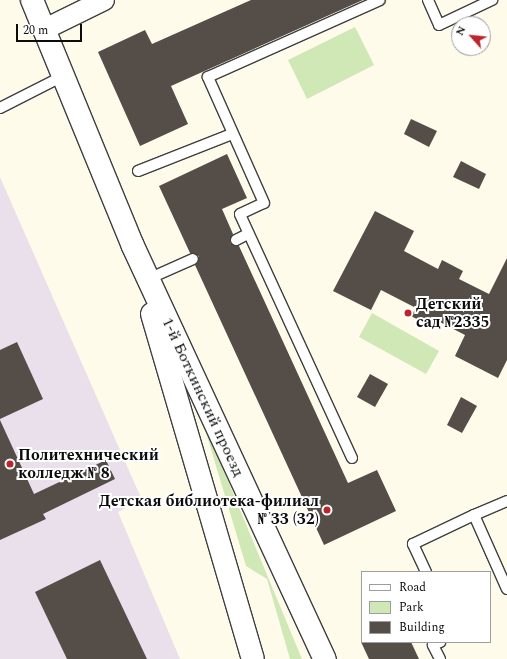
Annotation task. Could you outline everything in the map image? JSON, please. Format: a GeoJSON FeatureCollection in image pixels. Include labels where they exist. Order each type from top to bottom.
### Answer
{"type":"FeatureCollection","features":[{"type":"Feature","properties":{"kind":"street","name":"1-й Боткинский проезд"},"geometry":{"type":"LineString","coordinates":[[32,0],[132,244],[325,659]]}},
{"type":"Feature","properties":{"kind":"street"},"geometry":{"type":"LineString","coordinates":[[43,30],[104,0]]}},
{"type":"Feature","properties":{"kind":"street","name":"1-й Боткинский проезд"},"geometry":{"type":"LineString","coordinates":[[132,244],[253,659]]}},
{"type":"Feature","properties":{"kind":"lane"},"geometry":{"type":"LineString","coordinates":[[352,458],[240,214],[264,203],[232,134],[208,77],[380,0]]}},
{"type":"Feature","properties":{"kind":"lane"},"geometry":{"type":"LineString","coordinates":[[428,0],[439,26],[492,0]]}},
{"type":"Feature","properties":{"kind":"lane"},"geometry":{"type":"LineString","coordinates":[[0,108],[62,76]]}},
{"type":"Feature","properties":{"kind":"lane"},"geometry":{"type":"LineString","coordinates":[[138,171],[232,134]]}},
{"type":"Feature","properties":{"kind":"lane"},"geometry":{"type":"LineString","coordinates":[[236,240],[248,234]]}},
{"type":"Feature","properties":{"kind":"lane"},"geometry":{"type":"LineString","coordinates":[[148,279],[193,259]]}},
{"type":"Feature","properties":{"kind":"lane"},"geometry":{"type":"LineString","coordinates":[[426,571],[413,544],[507,501]]}},
{"type":"Feature","properties":{"kind":"lane"},"geometry":{"type":"LineString","coordinates":[[474,515],[507,589]]}},
{"type":"Feature","properties":{"kind":"lane"},"geometry":{"type":"LineString","coordinates":[[438,643],[434,645],[440,659]]}},
{"type":"Feature","properties":{"kind":"shaded area"},"geometry":{"type":"Polygon","coordinates":[[[0,177],[142,500],[118,512],[180,659],[0,659],[0,177]]]}},
{"type":"Feature","properties":{"kind":"green space"},"geometry":{"type":"Polygon","coordinates":[[[355,27],[374,65],[307,99],[288,60],[355,27]]]}},
{"type":"Feature","properties":{"kind":"green space"},"geometry":{"type":"Polygon","coordinates":[[[372,313],[439,351],[426,374],[359,337],[372,313]]]}},
{"type":"Feature","properties":{"kind":"green space"},"geometry":{"type":"Polygon","coordinates":[[[201,416],[302,659],[290,659],[267,579],[246,566],[201,416]]]}},
{"type":"Feature","properties":{"kind":"building"},"geometry":{"type":"Polygon","coordinates":[[[251,0],[363,0],[171,86],[188,124],[140,146],[98,52],[145,30],[152,44],[251,0]]]}},
{"type":"Feature","properties":{"kind":"building"},"geometry":{"type":"Polygon","coordinates":[[[411,119],[437,131],[429,147],[404,134],[411,119]]]}},
{"type":"Feature","properties":{"kind":"building"},"geometry":{"type":"Polygon","coordinates":[[[227,154],[247,198],[222,209],[233,234],[230,243],[239,246],[348,483],[377,470],[396,511],[324,545],[195,265],[199,256],[190,253],[159,186],[227,154]]]}},
{"type":"Feature","properties":{"kind":"building"},"geometry":{"type":"Polygon","coordinates":[[[461,161],[486,174],[479,189],[453,177],[461,161]]]}},
{"type":"Feature","properties":{"kind":"building"},"geometry":{"type":"Polygon","coordinates":[[[375,211],[414,231],[404,251],[438,269],[442,260],[463,271],[459,279],[489,294],[507,258],[507,360],[498,378],[455,356],[465,335],[434,319],[430,326],[411,316],[416,308],[381,290],[371,310],[333,291],[375,211]]]}},
{"type":"Feature","properties":{"kind":"building","name":"Политехнический колледж № 8"},"geometry":{"type":"Polygon","coordinates":[[[17,342],[43,399],[0,419],[0,350],[17,342]]]}},
{"type":"Feature","properties":{"kind":"building"},"geometry":{"type":"Polygon","coordinates":[[[370,374],[388,384],[375,407],[357,397],[370,374]]]}},
{"type":"Feature","properties":{"kind":"building"},"geometry":{"type":"Polygon","coordinates":[[[461,397],[477,406],[462,433],[447,425],[461,397]]]}},
{"type":"Feature","properties":{"kind":"building"},"geometry":{"type":"Polygon","coordinates":[[[0,420],[34,494],[106,460],[115,479],[43,514],[46,519],[0,540],[0,420]]]}},
{"type":"Feature","properties":{"kind":"building"},"geometry":{"type":"Polygon","coordinates":[[[100,560],[147,659],[67,659],[35,592],[100,560]]]}},
{"type":"Feature","properties":{"kind":"building"},"geometry":{"type":"Polygon","coordinates":[[[361,643],[411,643],[419,659],[369,659],[361,643]]]}},
{"type":"Feature","properties":{"kind":"place","name":"Детский сад №2335"},"geometry":{"type":"Point","coordinates":[408,313]}},
{"type":"Feature","properties":{"kind":"place","name":"Политехнический колледж № 8"},"geometry":{"type":"Point","coordinates":[10,464]}},
{"type":"Feature","properties":{"kind":"place","name":"Детская библиотека-филиал № 33 (32)"},"geometry":{"type":"Point","coordinates":[327,510]}}]}
